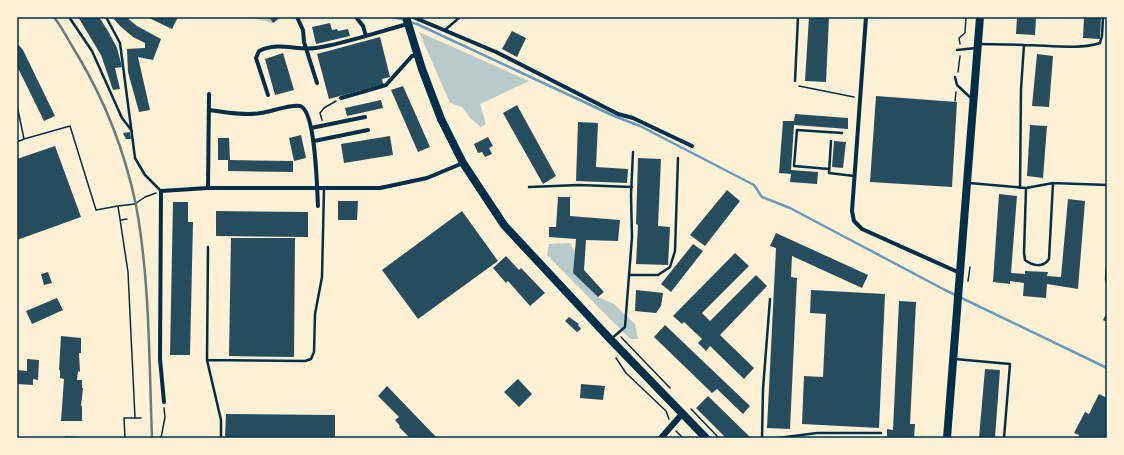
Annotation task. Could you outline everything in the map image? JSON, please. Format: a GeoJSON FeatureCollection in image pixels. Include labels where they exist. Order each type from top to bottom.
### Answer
{"type":"FeatureCollection","features":[{"type":"Feature","properties":{"kind":"main road"},"geometry":{"type":"LineString","coordinates":[[947,438],[980,17]]}},
{"type":"Feature","properties":{"kind":"main road"},"geometry":{"type":"LineString","coordinates":[[409,21],[415,56],[441,119],[463,163],[504,225],[611,340],[706,438]]}},
{"type":"Feature","properties":{"kind":"street"},"geometry":{"type":"LineString","coordinates":[[297,17],[303,30],[306,48],[317,83]]}},
{"type":"Feature","properties":{"kind":"street"},"geometry":{"type":"LineString","coordinates":[[356,17],[363,26],[366,36]]}},
{"type":"Feature","properties":{"kind":"street"},"geometry":{"type":"LineString","coordinates":[[866,17],[854,176],[852,211],[854,222],[862,229],[960,273]]}},
{"type":"Feature","properties":{"kind":"street"},"geometry":{"type":"LineString","coordinates":[[268,95],[256,58],[259,51],[276,46],[314,48],[337,44],[366,36],[409,21],[445,30],[496,52],[618,114],[633,118],[692,146]]}},
{"type":"Feature","properties":{"kind":"street"},"geometry":{"type":"LineString","coordinates":[[341,98],[386,85],[415,56]]}},
{"type":"Feature","properties":{"kind":"street"},"geometry":{"type":"LineString","coordinates":[[208,188],[209,94]]}},
{"type":"Feature","properties":{"kind":"street"},"geometry":{"type":"LineString","coordinates":[[209,110],[260,113],[279,108],[300,106],[304,109],[314,141],[318,206]]}},
{"type":"Feature","properties":{"kind":"street"},"geometry":{"type":"LineString","coordinates":[[311,128],[365,117]]}},
{"type":"Feature","properties":{"kind":"street"},"geometry":{"type":"LineString","coordinates":[[314,141],[368,130]]}},
{"type":"Feature","properties":{"kind":"street"},"geometry":{"type":"LineString","coordinates":[[164,402],[160,359],[161,191],[208,188],[380,188],[426,178],[463,163]]}},
{"type":"Feature","properties":{"kind":"street"},"geometry":{"type":"LineString","coordinates":[[664,437],[682,414]]}},
{"type":"Feature","properties":{"kind":"lane"},"geometry":{"type":"LineString","coordinates":[[69,17],[92,51],[122,118],[132,132]]}},
{"type":"Feature","properties":{"kind":"lane"},"geometry":{"type":"LineString","coordinates":[[106,17],[120,43],[135,158],[145,175],[161,191]]}},
{"type":"Feature","properties":{"kind":"lane"},"geometry":{"type":"LineString","coordinates":[[795,81],[798,17]]}},
{"type":"Feature","properties":{"kind":"lane"},"geometry":{"type":"LineString","coordinates":[[957,50],[977,46],[1094,45],[1100,43],[1103,17]]}},
{"type":"Feature","properties":{"kind":"lane"},"geometry":{"type":"LineString","coordinates":[[445,30],[457,18]]}},
{"type":"Feature","properties":{"kind":"lane"},"geometry":{"type":"LineString","coordinates":[[1020,188],[1021,89],[1024,45]]}},
{"type":"Feature","properties":{"kind":"lane"},"geometry":{"type":"LineString","coordinates":[[955,77],[956,85],[973,100]]}},
{"type":"Feature","properties":{"kind":"lane"},"geometry":{"type":"LineString","coordinates":[[829,169],[794,166],[797,130],[842,133]]}},
{"type":"Feature","properties":{"kind":"lane"},"geometry":{"type":"LineString","coordinates":[[831,141],[828,174],[854,176]]}},
{"type":"Feature","properties":{"kind":"lane"},"geometry":{"type":"LineString","coordinates":[[611,340],[625,327],[632,237],[633,152]]}},
{"type":"Feature","properties":{"kind":"lane"},"geometry":{"type":"LineString","coordinates":[[630,275],[658,275],[670,268],[674,251],[678,158]]}},
{"type":"Feature","properties":{"kind":"lane"},"geometry":{"type":"LineString","coordinates":[[966,183],[1020,188],[1053,182],[1107,185]]}},
{"type":"Feature","properties":{"kind":"lane"},"geometry":{"type":"LineString","coordinates":[[1026,188],[1025,260],[1031,264],[1041,265],[1046,263],[1049,259],[1053,182]]}},
{"type":"Feature","properties":{"kind":"lane"},"geometry":{"type":"LineString","coordinates":[[529,186],[579,185],[632,187]]}},
{"type":"Feature","properties":{"kind":"lane"},"geometry":{"type":"LineString","coordinates":[[207,360],[305,361],[311,359],[314,352],[315,314],[322,277],[324,189]]}},
{"type":"Feature","properties":{"kind":"lane"},"geometry":{"type":"LineString","coordinates":[[208,247],[207,360],[221,420],[221,438]]}},
{"type":"Feature","properties":{"kind":"lane"},"geometry":{"type":"LineString","coordinates":[[1107,266],[1107,282]]}},
{"type":"Feature","properties":{"kind":"lane"},"geometry":{"type":"LineString","coordinates":[[762,438],[763,389],[770,299]]}},
{"type":"Feature","properties":{"kind":"lane"},"geometry":{"type":"LineString","coordinates":[[953,359],[1010,364],[1004,438]]}},
{"type":"Feature","properties":{"kind":"lane"},"geometry":{"type":"LineString","coordinates":[[778,438],[817,434],[881,433]]}},
{"type":"Feature","properties":{"kind":"path"},"geometry":{"type":"LineString","coordinates":[[955,102],[961,50],[959,38],[965,33],[966,17]]}},
{"type":"Feature","properties":{"kind":"path"},"geometry":{"type":"LineString","coordinates":[[799,86],[856,97]]}},
{"type":"Feature","properties":{"kind":"path"},"geometry":{"type":"LineString","coordinates":[[323,126],[320,113],[324,108],[341,98]]}},
{"type":"Feature","properties":{"kind":"path"},"geometry":{"type":"LineString","coordinates":[[17,105],[24,139]]}},
{"type":"Feature","properties":{"kind":"path"},"geometry":{"type":"LineString","coordinates":[[17,142],[70,126],[96,210],[136,204],[145,197],[161,191]]}},
{"type":"Feature","properties":{"kind":"path"},"geometry":{"type":"LineString","coordinates":[[118,206],[128,272],[135,418]]}},
{"type":"Feature","properties":{"kind":"path"},"geometry":{"type":"LineString","coordinates":[[121,220],[127,219]]}},
{"type":"Feature","properties":{"kind":"path"},"geometry":{"type":"LineString","coordinates":[[618,334],[674,392]]}},
{"type":"Feature","properties":{"kind":"path"},"geometry":{"type":"LineString","coordinates":[[161,438],[165,417],[164,402]]}},
{"type":"Feature","properties":{"kind":"path"},"geometry":{"type":"LineString","coordinates":[[689,408],[719,438]]}},
{"type":"Feature","properties":{"kind":"path"},"geometry":{"type":"LineString","coordinates":[[125,438],[124,418],[141,418]]}},
{"type":"Feature","properties":{"kind":"shaded area"},"geometry":{"type":"Polygon","coordinates":[[[247,17],[269,17],[273,23],[247,17]]]}},
{"type":"Feature","properties":{"kind":"shaded area"},"geometry":{"type":"Polygon","coordinates":[[[419,32],[529,81],[480,104],[486,124],[481,127],[470,118],[462,107],[450,103],[419,32]]]}},
{"type":"Feature","properties":{"kind":"shaded area"},"geometry":{"type":"Polygon","coordinates":[[[570,243],[575,252],[573,273],[598,297],[614,304],[635,324],[638,339],[630,339],[547,255],[549,244],[570,243]]]}},
{"type":"Feature","properties":{"kind":"building"},"geometry":{"type":"Polygon","coordinates":[[[78,17],[99,17],[108,31],[117,48],[122,67],[115,68],[120,89],[113,90],[101,55],[78,17]]]}},
{"type":"Feature","properties":{"kind":"building"},"geometry":{"type":"Polygon","coordinates":[[[112,17],[126,17],[137,26],[161,39],[153,60],[138,57],[150,110],[139,112],[128,72],[127,49],[145,48],[145,43],[133,37],[112,17]]]}},
{"type":"Feature","properties":{"kind":"building"},"geometry":{"type":"Polygon","coordinates":[[[147,17],[178,17],[172,29],[147,17]]]}},
{"type":"Feature","properties":{"kind":"building"},"geometry":{"type":"Polygon","coordinates":[[[269,17],[281,17],[273,23],[269,17]]]}},
{"type":"Feature","properties":{"kind":"building"},"geometry":{"type":"Polygon","coordinates":[[[809,17],[829,17],[826,82],[805,81],[809,17]]]}},
{"type":"Feature","properties":{"kind":"building"},"geometry":{"type":"Polygon","coordinates":[[[1017,17],[1036,17],[1035,35],[1016,34],[1017,17]]]}},
{"type":"Feature","properties":{"kind":"building"},"geometry":{"type":"Polygon","coordinates":[[[1084,17],[1101,17],[1100,39],[1083,38],[1084,17]]]}},
{"type":"Feature","properties":{"kind":"building"},"geometry":{"type":"Polygon","coordinates":[[[330,23],[332,30],[337,29],[338,31],[348,29],[350,36],[316,44],[312,27],[330,23]]]}},
{"type":"Feature","properties":{"kind":"building"},"geometry":{"type":"Polygon","coordinates":[[[512,31],[526,38],[517,57],[502,49],[512,31]]]}},
{"type":"Feature","properties":{"kind":"building"},"geometry":{"type":"Polygon","coordinates":[[[380,37],[390,77],[382,79],[383,84],[329,99],[317,54],[380,37]]]}},
{"type":"Feature","properties":{"kind":"building"},"geometry":{"type":"Polygon","coordinates":[[[17,43],[23,50],[55,116],[44,121],[17,66],[17,43]]]}},
{"type":"Feature","properties":{"kind":"building"},"geometry":{"type":"Polygon","coordinates":[[[283,53],[294,90],[275,95],[265,59],[283,53]]]}},
{"type":"Feature","properties":{"kind":"building"},"geometry":{"type":"Polygon","coordinates":[[[1037,54],[1053,56],[1049,107],[1032,106],[1037,54]]]}},
{"type":"Feature","properties":{"kind":"building"},"geometry":{"type":"Polygon","coordinates":[[[403,86],[430,147],[418,152],[391,90],[403,86]]]}},
{"type":"Feature","properties":{"kind":"building"},"geometry":{"type":"Polygon","coordinates":[[[876,96],[957,102],[952,187],[870,182],[876,96]]]}},
{"type":"Feature","properties":{"kind":"building"},"geometry":{"type":"Polygon","coordinates":[[[381,100],[383,108],[347,116],[345,108],[381,100]]]}},
{"type":"Feature","properties":{"kind":"building"},"geometry":{"type":"Polygon","coordinates":[[[517,105],[556,176],[543,184],[503,113],[517,105]]]}},
{"type":"Feature","properties":{"kind":"building"},"geometry":{"type":"Polygon","coordinates":[[[795,114],[848,118],[848,129],[794,125],[791,170],[818,172],[817,184],[790,182],[791,174],[779,173],[783,121],[794,121],[795,114]]]}},
{"type":"Feature","properties":{"kind":"building"},"geometry":{"type":"Polygon","coordinates":[[[578,122],[598,123],[596,167],[628,169],[627,183],[576,181],[578,122]]]}},
{"type":"Feature","properties":{"kind":"building"},"geometry":{"type":"Polygon","coordinates":[[[1030,125],[1047,126],[1043,178],[1027,176],[1030,125]]]}},
{"type":"Feature","properties":{"kind":"building"},"geometry":{"type":"Polygon","coordinates":[[[130,132],[131,139],[126,139],[123,133],[130,132]]]}},
{"type":"Feature","properties":{"kind":"building"},"geometry":{"type":"Polygon","coordinates":[[[301,135],[306,158],[294,161],[289,138],[301,135]]]}},
{"type":"Feature","properties":{"kind":"building"},"geometry":{"type":"Polygon","coordinates":[[[390,136],[393,155],[344,163],[341,144],[390,136]]]}},
{"type":"Feature","properties":{"kind":"building"},"geometry":{"type":"Polygon","coordinates":[[[488,137],[493,146],[489,148],[492,154],[485,157],[482,152],[478,153],[474,144],[488,137]]]}},
{"type":"Feature","properties":{"kind":"building"},"geometry":{"type":"Polygon","coordinates":[[[218,138],[229,138],[230,160],[218,160],[218,138]]]}},
{"type":"Feature","properties":{"kind":"building"},"geometry":{"type":"Polygon","coordinates":[[[834,141],[846,142],[843,168],[832,167],[834,141]]]}},
{"type":"Feature","properties":{"kind":"building"},"geometry":{"type":"Polygon","coordinates":[[[55,146],[81,217],[17,240],[17,159],[55,146]]]}},
{"type":"Feature","properties":{"kind":"building"},"geometry":{"type":"Polygon","coordinates":[[[638,158],[661,159],[658,226],[670,227],[668,265],[636,264],[638,225],[636,224],[638,158]]]}},
{"type":"Feature","properties":{"kind":"building"},"geometry":{"type":"Polygon","coordinates":[[[228,160],[293,161],[293,172],[228,171],[228,160]]]}},
{"type":"Feature","properties":{"kind":"building"},"geometry":{"type":"Polygon","coordinates":[[[727,190],[740,201],[705,246],[690,235],[727,190]]]}},
{"type":"Feature","properties":{"kind":"building"},"geometry":{"type":"Polygon","coordinates":[[[999,194],[1017,196],[1011,273],[1025,274],[1025,271],[1048,272],[1047,276],[1061,277],[1068,199],[1085,201],[1078,289],[1047,284],[1046,298],[1023,296],[1024,283],[1010,281],[1010,284],[993,282],[999,194]]]}},
{"type":"Feature","properties":{"kind":"building"},"geometry":{"type":"Polygon","coordinates":[[[558,197],[570,197],[570,216],[620,220],[618,241],[586,240],[584,270],[604,292],[598,297],[573,273],[576,239],[549,237],[549,227],[556,227],[558,197]]]}},
{"type":"Feature","properties":{"kind":"building"},"geometry":{"type":"Polygon","coordinates":[[[338,201],[358,201],[357,220],[338,220],[338,201]]]}},
{"type":"Feature","properties":{"kind":"building"},"geometry":{"type":"Polygon","coordinates":[[[173,202],[188,202],[188,222],[193,222],[190,355],[170,355],[173,202]]]}},
{"type":"Feature","properties":{"kind":"building"},"geometry":{"type":"Polygon","coordinates":[[[216,211],[308,212],[308,237],[216,236],[216,211]]]}},
{"type":"Feature","properties":{"kind":"building"},"geometry":{"type":"Polygon","coordinates":[[[462,211],[498,261],[418,319],[382,270],[462,211]]]}},
{"type":"Feature","properties":{"kind":"building"},"geometry":{"type":"Polygon","coordinates":[[[776,233],[868,275],[862,288],[792,256],[791,277],[797,278],[790,429],[767,428],[776,248],[770,246],[776,233]]]}},
{"type":"Feature","properties":{"kind":"building"},"geometry":{"type":"Polygon","coordinates":[[[231,238],[295,238],[294,357],[229,356],[231,238]]]}},
{"type":"Feature","properties":{"kind":"building"},"geometry":{"type":"Polygon","coordinates":[[[693,244],[703,251],[671,292],[661,284],[693,244]]]}},
{"type":"Feature","properties":{"kind":"building"},"geometry":{"type":"Polygon","coordinates":[[[735,253],[749,266],[702,313],[710,321],[756,275],[767,286],[720,335],[754,368],[744,379],[710,346],[706,351],[698,343],[702,339],[684,322],[682,324],[673,316],[735,253]]]}},
{"type":"Feature","properties":{"kind":"building"},"geometry":{"type":"Polygon","coordinates":[[[506,256],[519,270],[521,268],[545,293],[530,306],[508,281],[506,283],[493,268],[506,256]]]}},
{"type":"Feature","properties":{"kind":"building"},"geometry":{"type":"Polygon","coordinates":[[[48,272],[52,283],[44,285],[41,274],[48,272]]]}},
{"type":"Feature","properties":{"kind":"building"},"geometry":{"type":"Polygon","coordinates":[[[636,290],[663,293],[661,306],[656,313],[635,311],[636,290]]]}},
{"type":"Feature","properties":{"kind":"building"},"geometry":{"type":"Polygon","coordinates":[[[811,290],[885,294],[879,428],[802,424],[804,376],[823,377],[826,314],[810,313],[811,290]]]}},
{"type":"Feature","properties":{"kind":"building"},"geometry":{"type":"Polygon","coordinates":[[[57,298],[63,310],[32,324],[26,311],[57,298]]]}},
{"type":"Feature","properties":{"kind":"building"},"geometry":{"type":"Polygon","coordinates":[[[899,301],[916,302],[910,424],[915,424],[914,438],[887,438],[887,429],[893,430],[899,301]]]}},
{"type":"Feature","properties":{"kind":"building"},"geometry":{"type":"Polygon","coordinates":[[[1107,312],[1107,322],[1103,320],[1107,312]]]}},
{"type":"Feature","properties":{"kind":"building"},"geometry":{"type":"Polygon","coordinates":[[[569,317],[579,324],[578,325],[581,329],[577,332],[565,321],[569,317]]]}},
{"type":"Feature","properties":{"kind":"building"},"geometry":{"type":"Polygon","coordinates":[[[665,325],[750,406],[743,414],[717,389],[712,393],[654,337],[665,325]]]}},
{"type":"Feature","properties":{"kind":"building"},"geometry":{"type":"Polygon","coordinates":[[[61,336],[81,338],[81,353],[79,353],[80,372],[78,371],[77,380],[82,380],[83,388],[81,406],[82,421],[61,421],[64,379],[60,378],[59,370],[61,336]]]}},
{"type":"Feature","properties":{"kind":"building"},"geometry":{"type":"Polygon","coordinates":[[[27,359],[39,360],[38,380],[33,379],[33,385],[17,384],[17,370],[27,371],[27,359]]]}},
{"type":"Feature","properties":{"kind":"building"},"geometry":{"type":"Polygon","coordinates":[[[985,369],[1000,370],[995,438],[979,438],[985,369]]]}},
{"type":"Feature","properties":{"kind":"building"},"geometry":{"type":"Polygon","coordinates":[[[518,379],[532,394],[519,407],[504,392],[518,379]]]}},
{"type":"Feature","properties":{"kind":"building"},"geometry":{"type":"Polygon","coordinates":[[[581,384],[605,386],[603,400],[580,398],[581,384]]]}},
{"type":"Feature","properties":{"kind":"building"},"geometry":{"type":"Polygon","coordinates":[[[387,386],[437,438],[410,438],[399,427],[400,426],[395,420],[399,417],[378,396],[387,386]]]}},
{"type":"Feature","properties":{"kind":"building"},"geometry":{"type":"Polygon","coordinates":[[[1099,394],[1107,398],[1107,438],[1078,438],[1079,435],[1074,433],[1085,412],[1089,414],[1099,394]]]}},
{"type":"Feature","properties":{"kind":"building"},"geometry":{"type":"Polygon","coordinates":[[[708,396],[750,438],[726,438],[696,408],[708,396]]]}},
{"type":"Feature","properties":{"kind":"building"},"geometry":{"type":"Polygon","coordinates":[[[226,414],[335,415],[335,438],[225,438],[226,414]]]}},
{"type":"Feature","properties":{"kind":"building"},"geometry":{"type":"Polygon","coordinates":[[[65,436],[83,437],[83,438],[65,438],[65,436]]]}},
{"type":"Feature","properties":{"kind":"waterway"},"geometry":{"type":"LineString","coordinates":[[393,17],[405,20]]}},
{"type":"Feature","properties":{"kind":"waterway"},"geometry":{"type":"LineString","coordinates":[[409,22],[417,24],[614,116],[640,126],[754,185],[762,197],[790,208],[945,290],[1107,368]]}},
{"type":"Feature","properties":{"kind":"railway"},"geometry":{"type":"LineString","coordinates":[[54,17],[88,73],[105,109],[120,147],[136,205],[141,234],[146,292],[152,438]]}}]}
